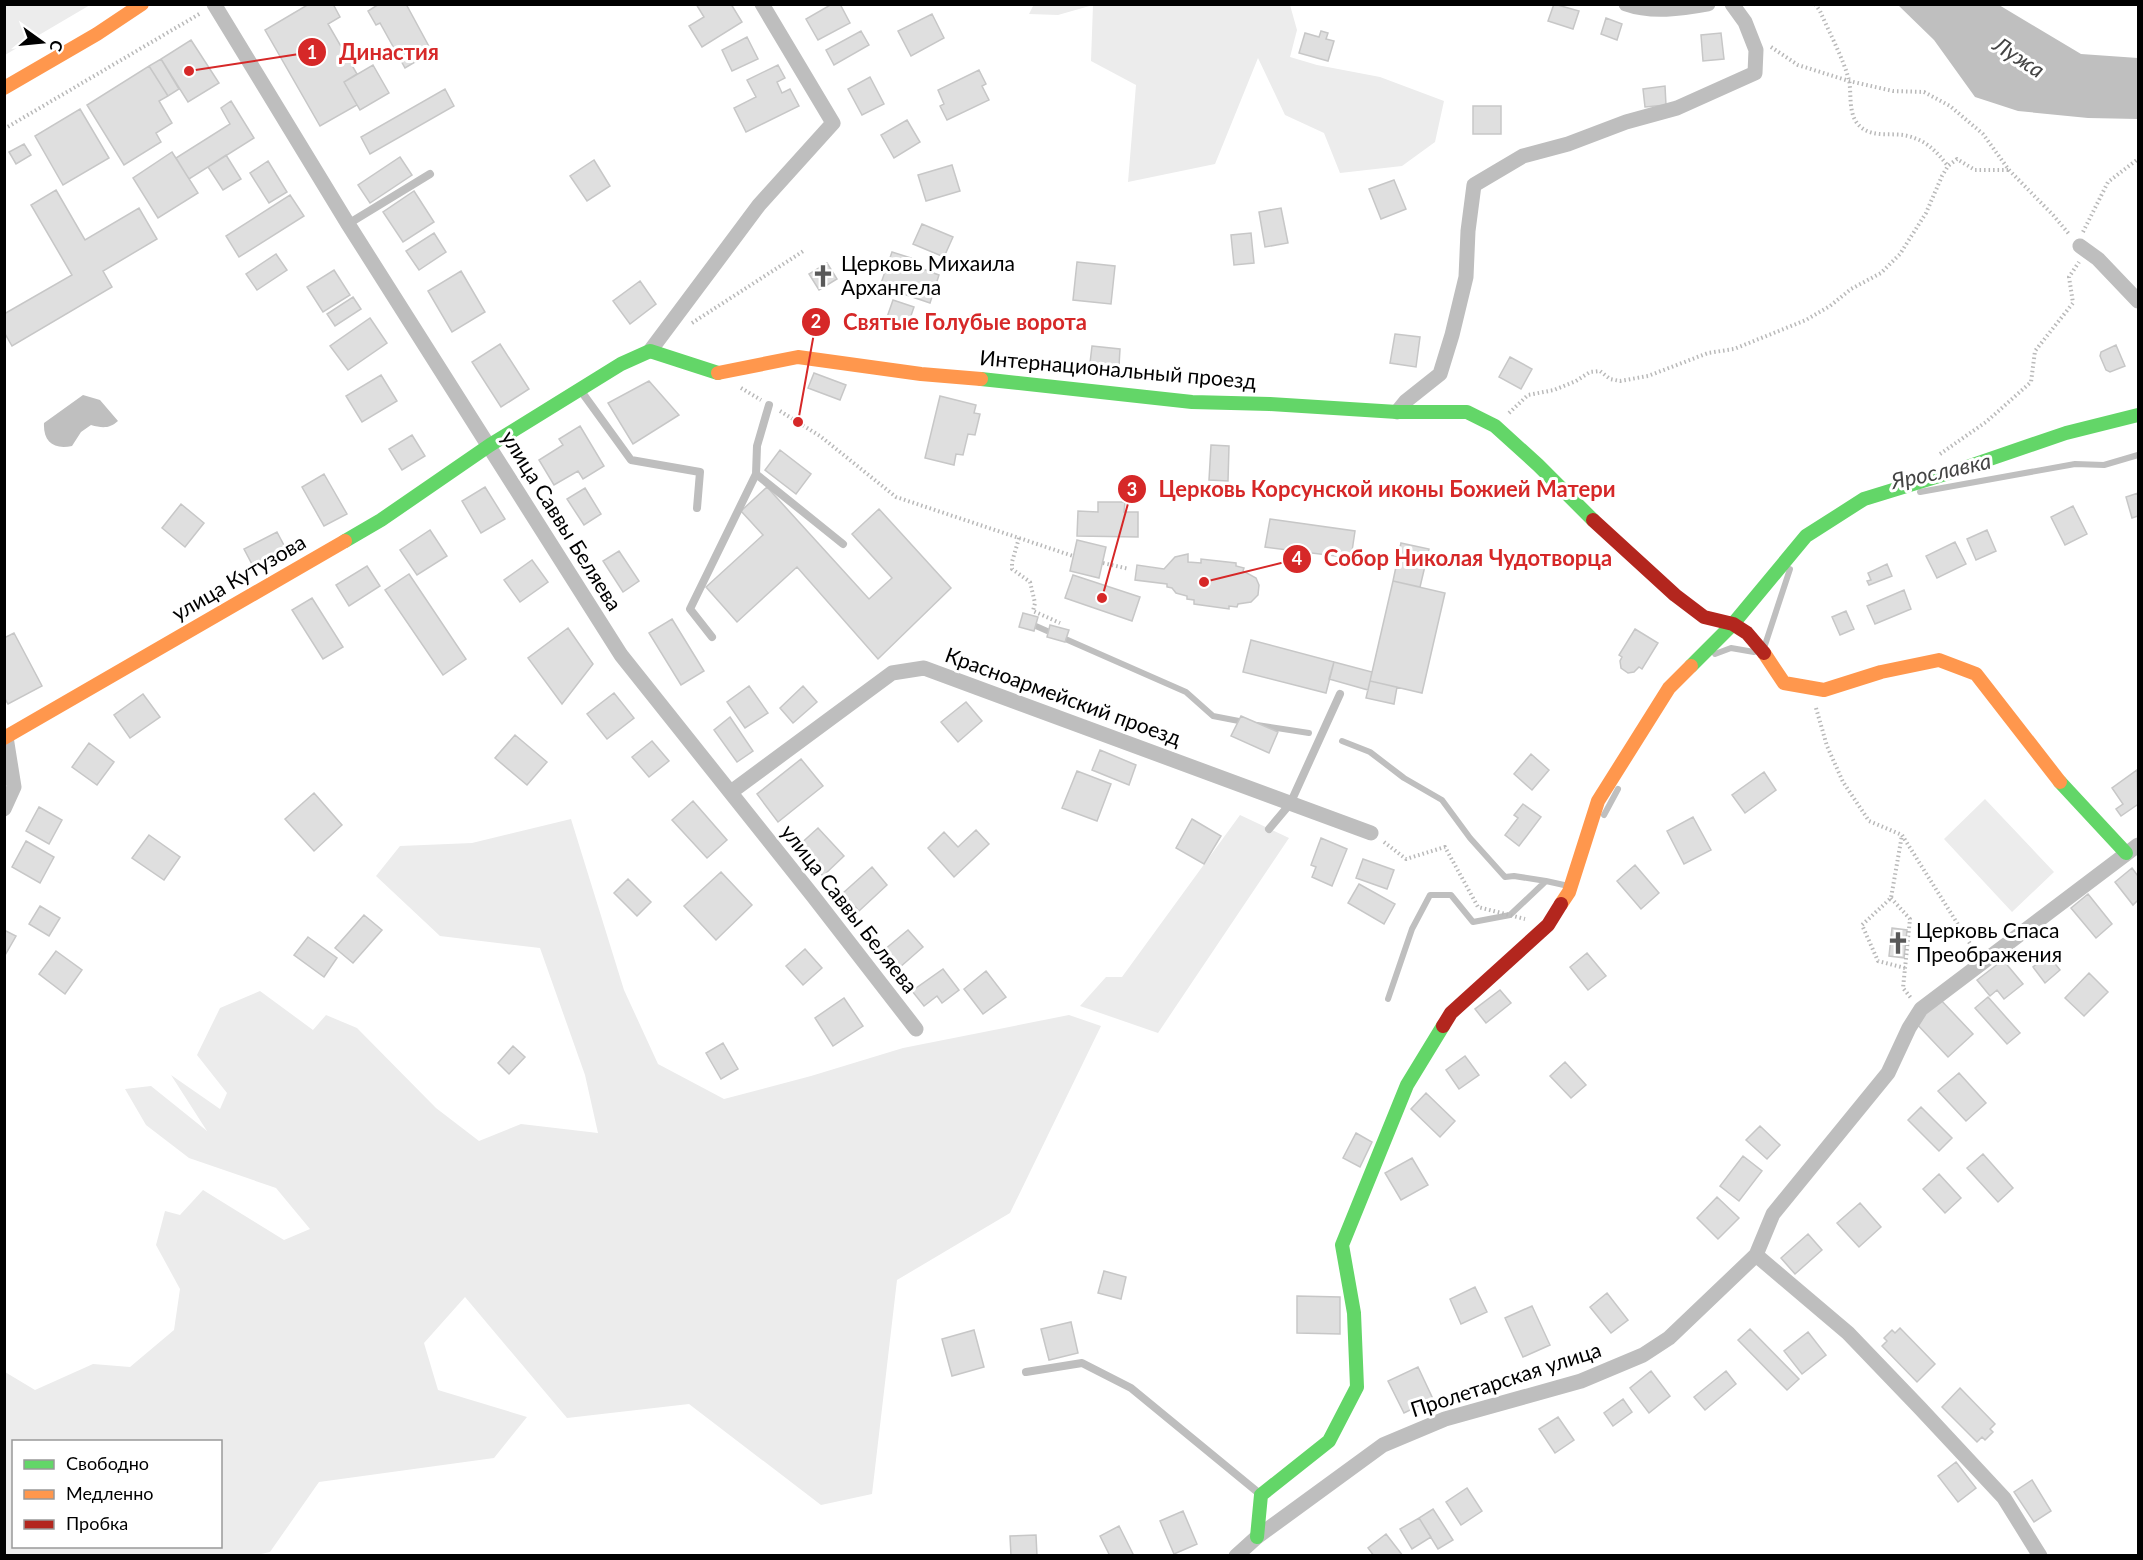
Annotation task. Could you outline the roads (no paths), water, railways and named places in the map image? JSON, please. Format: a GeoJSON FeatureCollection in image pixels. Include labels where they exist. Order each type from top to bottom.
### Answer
{"type":"FeatureCollection","features":[{"type":"Feature","properties":{"kind":"street"},"geometry":{"type":"LineString","coordinates":[[4,88],[97,34],[142,4]]}},
{"type":"Feature","properties":{"kind":"street","name":"улица Саввы Беляева"},"geometry":{"type":"LineString","coordinates":[[214,4],[348,224],[621,655],[916,1029]]}},
{"type":"Feature","properties":{"kind":"street"},"geometry":{"type":"LineString","coordinates":[[490,446],[621,364],[650,351],[759,205],[833,123],[762,4]]}},
{"type":"Feature","properties":{"kind":"street"},"geometry":{"type":"LineString","coordinates":[[1626,4],[1639,9],[1685,9],[1707,4]]}},
{"type":"Feature","properties":{"kind":"street"},"geometry":{"type":"LineString","coordinates":[[1397,412],[1440,374],[1466,277],[1468,231],[1474,184],[1523,156],[1568,144],[1626,122],[1677,108],[1755,74],[1756,50],[1744,22],[1732,4]]}},
{"type":"Feature","properties":{"kind":"street"},"geometry":{"type":"LineString","coordinates":[[2080,246],[2098,259],[2139,301]]}},
{"type":"Feature","properties":{"kind":"street","name":"Интернациональный проезд"},"geometry":{"type":"LineString","coordinates":[[650,351],[718,373],[798,357],[921,374],[1038,384],[1192,402],[1270,404],[1397,412],[1467,412],[1495,426],[1675,596],[1704,617],[1733,624]]}},
{"type":"Feature","properties":{"kind":"street"},"geometry":{"type":"LineString","coordinates":[[1257,1537],[1262,1495],[1329,1441],[1357,1387],[1354,1313],[1342,1245],[1407,1085],[1451,1013],[1548,926],[1569,892],[1598,801],[1669,688],[1733,624],[1806,536],[1864,499],[2066,433],[2139,415]]}},
{"type":"Feature","properties":{"kind":"street","name":"улица Кутузова"},"geometry":{"type":"LineString","coordinates":[[5,736],[381,520],[490,446]]}},
{"type":"Feature","properties":{"kind":"street"},"geometry":{"type":"LineString","coordinates":[[1733,624],[1747,633],[1761,649],[1784,683],[1824,690],[1881,672],[1939,660],[1976,674],[2068,792],[2132,849]]}},
{"type":"Feature","properties":{"kind":"street","name":"Красноармейский проезд"},"geometry":{"type":"LineString","coordinates":[[731,792],[892,673],[924,668],[1371,833]]}},
{"type":"Feature","properties":{"kind":"street"},"geometry":{"type":"LineString","coordinates":[[4,809],[14,787],[5,736]]}},
{"type":"Feature","properties":{"kind":"street","name":"Пролетарская улица"},"geometry":{"type":"LineString","coordinates":[[1236,1556],[1257,1537],[1383,1445],[1444,1419],[1581,1381],[1642,1355],[1669,1338],[1756,1255],[1773,1214],[1888,1073],[1909,1028],[1921,1009],[2132,849]]}},
{"type":"Feature","properties":{"kind":"street"},"geometry":{"type":"LineString","coordinates":[[1756,1255],[1848,1333],[1920,1408],[2004,1498],[2040,1556]]}},
{"type":"Feature","properties":{"kind":"lane"},"geometry":{"type":"LineString","coordinates":[[348,224],[430,174]]}},
{"type":"Feature","properties":{"kind":"lane"},"geometry":{"type":"LineString","coordinates":[[580,389],[631,460],[700,472],[697,508]]}},
{"type":"Feature","properties":{"kind":"lane"},"geometry":{"type":"LineString","coordinates":[[712,637],[690,609],[756,474],[757,446],[769,405]]}},
{"type":"Feature","properties":{"kind":"lane"},"geometry":{"type":"LineString","coordinates":[[756,474],[843,544]]}},
{"type":"Feature","properties":{"kind":"lane"},"geometry":{"type":"LineString","coordinates":[[1269,829],[1290,804],[1340,694]]}},
{"type":"Feature","properties":{"kind":"lane"},"geometry":{"type":"LineString","coordinates":[[1026,1372],[1082,1363],[1131,1388],[1262,1495]]}},
{"type":"Feature","properties":{"kind":"water","name":"Лужа"},"geometry":{"type":"Polygon","coordinates":[[[1898,5],[1999,5],[2081,54],[2138,58],[2138,119],[2088,118],[2018,111],[1975,97],[1934,40],[1898,5]]]}},
{"type":"Feature","properties":{"kind":"water"},"geometry":{"type":"Polygon","coordinates":[[[83,395],[100,400],[118,421],[105,427],[91,425],[81,432],[72,446],[60,447],[51,443],[45,435],[44,423],[83,395]]]}},
{"type":"Feature","properties":{"kind":"waterway","name":"Ярославка"},"geometry":{"type":"LineString","coordinates":[[1920,492],[2075,464],[2104,465],[2138,455]]}},
{"type":"Feature","properties":{"kind":"waterway","name":"Ярославка"},"geometry":{"type":"LineString","coordinates":[[1765,645],[1790,569]]}},
{"type":"Feature","properties":{"kind":"waterway"},"geometry":{"type":"LineString","coordinates":[[1029,623],[1186,692],[1213,716],[1244,722]]}},
{"type":"Feature","properties":{"kind":"waterway","name":"Ярославка"},"geometry":{"type":"LineString","coordinates":[[1715,654],[1731,648],[1754,652]]}},
{"type":"Feature","properties":{"kind":"waterway"},"geometry":{"type":"LineString","coordinates":[[1257,725],[1309,733]]}},
{"type":"Feature","properties":{"kind":"waterway"},"geometry":{"type":"LineString","coordinates":[[1342,741],[1370,752],[1404,778],[1442,800],[1470,838],[1505,877],[1514,876],[1546,881]]}},
{"type":"Feature","properties":{"kind":"waterway","name":"Ярославка"},"geometry":{"type":"LineString","coordinates":[[1604,815],[1618,789]]}},
{"type":"Feature","properties":{"kind":"waterway","name":"Ярославка"},"geometry":{"type":"LineString","coordinates":[[1388,999],[1412,929],[1430,895],[1451,895],[1473,922],[1510,915],[1546,881],[1564,885]]}},
{"type":"Feature","properties":{"kind":"place","name":"Династия"},"geometry":{"type":"Point","coordinates":[189,71]}},
{"type":"Feature","properties":{"kind":"place","name":"Церковь Михаила Архангела"},"geometry":{"type":"Point","coordinates":[823,276]}},
{"type":"Feature","properties":{"kind":"place","name":"Святые Голубые ворота"},"geometry":{"type":"Point","coordinates":[798,422]}},
{"type":"Feature","properties":{"kind":"place","name":"Собор Николая Чудотворца"},"geometry":{"type":"Point","coordinates":[1204,582]}},
{"type":"Feature","properties":{"kind":"place","name":"Церковь Корсунской иконы Божией Матери"},"geometry":{"type":"Point","coordinates":[1102,598]}},
{"type":"Feature","properties":{"kind":"place","name":"Церковь Спаса Преображения"},"geometry":{"type":"Point","coordinates":[1898,943]}}]}
